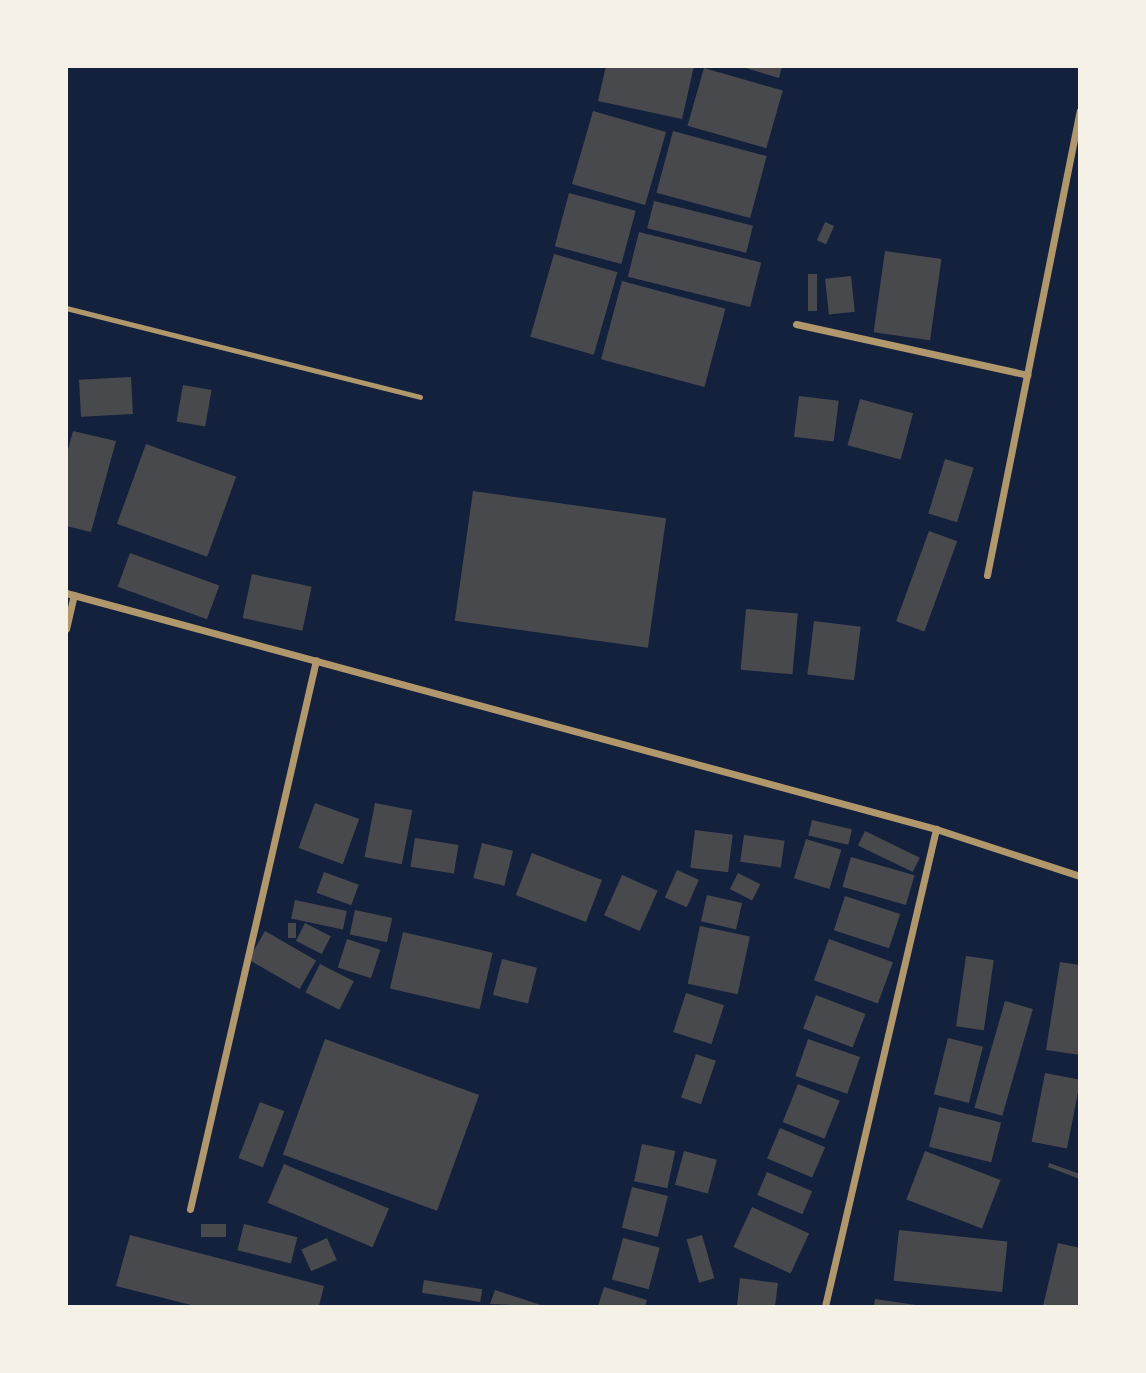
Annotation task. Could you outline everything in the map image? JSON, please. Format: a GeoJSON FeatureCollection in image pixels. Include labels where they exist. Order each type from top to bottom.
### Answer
{"type":"FeatureCollection","features":[{"type":"Feature","properties":{"kind":"street"},"geometry":{"type":"LineString","coordinates":[[987,575],[1080,111]]}},
{"type":"Feature","properties":{"kind":"street"},"geometry":{"type":"LineString","coordinates":[[796,324],[1027,375]]}},
{"type":"Feature","properties":{"kind":"street"},"geometry":{"type":"LineString","coordinates":[[66,629],[71,594],[936,829],[1080,876]]}},
{"type":"Feature","properties":{"kind":"street"},"geometry":{"type":"LineString","coordinates":[[190,1209],[316,660]]}},
{"type":"Feature","properties":{"kind":"street"},"geometry":{"type":"LineString","coordinates":[[825,1307],[936,829]]}},
{"type":"Feature","properties":{"kind":"lane"},"geometry":{"type":"LineString","coordinates":[[66,308],[420,397]]}},
{"type":"Feature","properties":{"kind":"building"},"geometry":{"type":"Polygon","coordinates":[[[606,66],[694,66],[682,119],[598,101],[606,66]]]}},
{"type":"Feature","properties":{"kind":"building"},"geometry":{"type":"Polygon","coordinates":[[[739,66],[782,66],[779,78],[739,66]]]}},
{"type":"Feature","properties":{"kind":"building"},"geometry":{"type":"Polygon","coordinates":[[[704,68],[783,91],[766,148],[687,126],[704,68]]]}},
{"type":"Feature","properties":{"kind":"building"},"geometry":{"type":"Polygon","coordinates":[[[593,111],[666,132],[645,205],[572,184],[593,111]]]}},
{"type":"Feature","properties":{"kind":"building"},"geometry":{"type":"Polygon","coordinates":[[[673,131],[767,156],[750,218],[656,193],[673,131]]]}},
{"type":"Feature","properties":{"kind":"building"},"geometry":{"type":"Polygon","coordinates":[[[569,193],[636,211],[621,264],[555,246],[569,193]]]}},
{"type":"Feature","properties":{"kind":"building"},"geometry":{"type":"Polygon","coordinates":[[[654,201],[753,226],[746,253],[647,228],[654,201]]]}},
{"type":"Feature","properties":{"kind":"building"},"geometry":{"type":"Polygon","coordinates":[[[825,222],[834,226],[826,244],[817,240],[825,222]]]}},
{"type":"Feature","properties":{"kind":"building"},"geometry":{"type":"Polygon","coordinates":[[[639,232],[761,262],[750,307],[628,277],[639,232]]]}},
{"type":"Feature","properties":{"kind":"building"},"geometry":{"type":"Polygon","coordinates":[[[885,251],[941,259],[930,340],[874,332],[885,251]]]}},
{"type":"Feature","properties":{"kind":"building"},"geometry":{"type":"Polygon","coordinates":[[[554,254],[617,272],[594,355],[530,337],[554,254]]]}},
{"type":"Feature","properties":{"kind":"building"},"geometry":{"type":"Polygon","coordinates":[[[808,274],[817,274],[817,311],[808,311],[808,274]]]}},
{"type":"Feature","properties":{"kind":"building"},"geometry":{"type":"Polygon","coordinates":[[[851,276],[855,312],[829,315],[825,279],[851,276]]]}},
{"type":"Feature","properties":{"kind":"building"},"geometry":{"type":"Polygon","coordinates":[[[622,281],[725,309],[704,387],[601,359],[622,281]]]}},
{"type":"Feature","properties":{"kind":"building"},"geometry":{"type":"Polygon","coordinates":[[[131,377],[133,414],[81,417],[79,380],[131,377]]]}},
{"type":"Feature","properties":{"kind":"building"},"geometry":{"type":"Polygon","coordinates":[[[183,385],[212,390],[205,426],[177,421],[183,385]]]}},
{"type":"Feature","properties":{"kind":"building"},"geometry":{"type":"Polygon","coordinates":[[[799,396],[839,401],[834,442],[794,437],[799,396]]]}},
{"type":"Feature","properties":{"kind":"building"},"geometry":{"type":"Polygon","coordinates":[[[860,399],[913,413],[901,460],[848,445],[860,399]]]}},
{"type":"Feature","properties":{"kind":"building"},"geometry":{"type":"Polygon","coordinates":[[[73,431],[116,441],[91,532],[66,526],[66,457],[73,431]]]}},
{"type":"Feature","properties":{"kind":"building"},"geometry":{"type":"Polygon","coordinates":[[[146,444],[236,477],[207,557],[117,524],[146,444]]]}},
{"type":"Feature","properties":{"kind":"building"},"geometry":{"type":"Polygon","coordinates":[[[945,459],[974,468],[957,522],[928,514],[945,459]]]}},
{"type":"Feature","properties":{"kind":"building"},"geometry":{"type":"Polygon","coordinates":[[[473,491],[666,518],[648,648],[455,621],[473,491]]]}},
{"type":"Feature","properties":{"kind":"building"},"geometry":{"type":"Polygon","coordinates":[[[929,531],[957,541],[924,631],[896,621],[929,531]]]}},
{"type":"Feature","properties":{"kind":"building"},"geometry":{"type":"Polygon","coordinates":[[[130,553],[219,585],[207,619],[118,587],[130,553]]]}},
{"type":"Feature","properties":{"kind":"building"},"geometry":{"type":"Polygon","coordinates":[[[252,574],[312,587],[302,631],[243,618],[252,574]]]}},
{"type":"Feature","properties":{"kind":"building"},"geometry":{"type":"Polygon","coordinates":[[[746,609],[798,614],[792,674],[741,670],[746,609]]]}},
{"type":"Feature","properties":{"kind":"building"},"geometry":{"type":"Polygon","coordinates":[[[814,621],[861,627],[854,680],[807,675],[814,621]]]}},
{"type":"Feature","properties":{"kind":"building"},"geometry":{"type":"Polygon","coordinates":[[[315,803],[359,819],[343,864],[299,848],[315,803]]]}},
{"type":"Feature","properties":{"kind":"building"},"geometry":{"type":"Polygon","coordinates":[[[375,803],[412,810],[402,864],[365,857],[375,803]]]}},
{"type":"Feature","properties":{"kind":"building"},"geometry":{"type":"Polygon","coordinates":[[[812,820],[852,829],[848,845],[808,836],[812,820]]]}},
{"type":"Feature","properties":{"kind":"building"},"geometry":{"type":"Polygon","coordinates":[[[695,830],[733,835],[728,872],[690,868],[695,830]]]}},
{"type":"Feature","properties":{"kind":"building"},"geometry":{"type":"Polygon","coordinates":[[[865,831],[920,858],[913,872],[858,845],[865,831]]]}},
{"type":"Feature","properties":{"kind":"building"},"geometry":{"type":"Polygon","coordinates":[[[744,835],[785,841],[781,867],[740,862],[744,835]]]}},
{"type":"Feature","properties":{"kind":"building"},"geometry":{"type":"Polygon","coordinates":[[[415,838],[458,845],[454,874],[410,867],[415,838]]]}},
{"type":"Feature","properties":{"kind":"building"},"geometry":{"type":"Polygon","coordinates":[[[806,839],[841,850],[829,889],[794,878],[806,839]]]}},
{"type":"Feature","properties":{"kind":"building"},"geometry":{"type":"Polygon","coordinates":[[[482,843],[513,851],[504,886],[473,878],[482,843]]]}},
{"type":"Feature","properties":{"kind":"building"},"geometry":{"type":"Polygon","coordinates":[[[532,853],[602,880],[586,922],[516,895],[532,853]]]}},
{"type":"Feature","properties":{"kind":"building"},"geometry":{"type":"Polygon","coordinates":[[[851,857],[914,875],[906,905],[842,887],[851,857]]]}},
{"type":"Feature","properties":{"kind":"building"},"geometry":{"type":"Polygon","coordinates":[[[677,870],[699,880],[687,907],[665,897],[677,870]]]}},
{"type":"Feature","properties":{"kind":"building"},"geometry":{"type":"Polygon","coordinates":[[[324,872],[359,885],[351,905],[316,893],[324,872]]]}},
{"type":"Feature","properties":{"kind":"building"},"geometry":{"type":"Polygon","coordinates":[[[738,873],[760,884],[752,900],[730,889],[738,873]]]}},
{"type":"Feature","properties":{"kind":"building"},"geometry":{"type":"Polygon","coordinates":[[[622,875],[658,891],[640,931],[604,915],[622,875]]]}},
{"type":"Feature","properties":{"kind":"building"},"geometry":{"type":"Polygon","coordinates":[[[707,895],[742,903],[736,929],[701,921],[707,895]]]}},
{"type":"Feature","properties":{"kind":"building"},"geometry":{"type":"Polygon","coordinates":[[[845,896],[900,914],[889,948],[834,930],[845,896]]]}},
{"type":"Feature","properties":{"kind":"building"},"geometry":{"type":"Polygon","coordinates":[[[295,900],[347,911],[343,930],[291,919],[295,900]]]}},
{"type":"Feature","properties":{"kind":"building"},"geometry":{"type":"Polygon","coordinates":[[[355,910],[392,918],[387,942],[350,934],[355,910]]]}},
{"type":"Feature","properties":{"kind":"building"},"geometry":{"type":"Polygon","coordinates":[[[288,923],[296,923],[296,938],[288,938],[288,923]]]}},
{"type":"Feature","properties":{"kind":"building"},"geometry":{"type":"Polygon","coordinates":[[[305,923],[331,936],[322,954],[296,941],[305,923]]]}},
{"type":"Feature","properties":{"kind":"building"},"geometry":{"type":"Polygon","coordinates":[[[700,926],[750,937],[738,994],[688,984],[700,926]]]}},
{"type":"Feature","properties":{"kind":"building"},"geometry":{"type":"Polygon","coordinates":[[[265,931],[316,960],[300,989],[248,960],[265,931]]]}},
{"type":"Feature","properties":{"kind":"building"},"geometry":{"type":"Polygon","coordinates":[[[403,932],[493,953],[480,1009],[390,989],[403,932]]]}},
{"type":"Feature","properties":{"kind":"building"},"geometry":{"type":"Polygon","coordinates":[[[347,939],[380,950],[371,978],[338,968],[347,939]]]}},
{"type":"Feature","properties":{"kind":"building"},"geometry":{"type":"Polygon","coordinates":[[[829,939],[893,962],[878,1004],[814,980],[829,939]]]}},
{"type":"Feature","properties":{"kind":"building"},"geometry":{"type":"Polygon","coordinates":[[[966,956],[994,960],[984,1030],[956,1026],[966,956]]]}},
{"type":"Feature","properties":{"kind":"building"},"geometry":{"type":"Polygon","coordinates":[[[502,959],[537,968],[528,1004],[493,995],[502,959]]]}},
{"type":"Feature","properties":{"kind":"building"},"geometry":{"type":"Polygon","coordinates":[[[1060,962],[1080,965],[1080,1055],[1046,1050],[1060,962]]]}},
{"type":"Feature","properties":{"kind":"building"},"geometry":{"type":"Polygon","coordinates":[[[320,964],[354,981],[339,1010],[305,993],[320,964]]]}},
{"type":"Feature","properties":{"kind":"building"},"geometry":{"type":"Polygon","coordinates":[[[686,993],[724,1005],[711,1044],[673,1032],[686,993]]]}},
{"type":"Feature","properties":{"kind":"building"},"geometry":{"type":"Polygon","coordinates":[[[816,995],[865,1014],[853,1048],[803,1029],[816,995]]]}},
{"type":"Feature","properties":{"kind":"building"},"geometry":{"type":"Polygon","coordinates":[[[1005,1001],[1033,1009],[1002,1116],[974,1108],[1005,1001]]]}},
{"type":"Feature","properties":{"kind":"building"},"geometry":{"type":"Polygon","coordinates":[[[948,1038],[983,1047],[969,1103],[934,1094],[948,1038]]]}},
{"type":"Feature","properties":{"kind":"building"},"geometry":{"type":"Polygon","coordinates":[[[325,1039],[479,1095],[437,1211],[283,1155],[325,1039]]]}},
{"type":"Feature","properties":{"kind":"building"},"geometry":{"type":"Polygon","coordinates":[[[808,1039],[860,1057],[847,1094],[795,1076],[808,1039]]]}},
{"type":"Feature","properties":{"kind":"building"},"geometry":{"type":"Polygon","coordinates":[[[696,1054],[716,1061],[701,1104],[681,1097],[696,1054]]]}},
{"type":"Feature","properties":{"kind":"building"},"geometry":{"type":"Polygon","coordinates":[[[1045,1073],[1080,1080],[1067,1149],[1032,1142],[1045,1073]]]}},
{"type":"Feature","properties":{"kind":"building"},"geometry":{"type":"Polygon","coordinates":[[[798,1084],[840,1101],[824,1139],[783,1122],[798,1084]]]}},
{"type":"Feature","properties":{"kind":"building"},"geometry":{"type":"Polygon","coordinates":[[[260,1102],[284,1111],[263,1167],[238,1158],[260,1102]]]}},
{"type":"Feature","properties":{"kind":"building"},"geometry":{"type":"Polygon","coordinates":[[[939,1107],[1001,1122],[991,1162],[929,1147],[939,1107]]]}},
{"type":"Feature","properties":{"kind":"building"},"geometry":{"type":"Polygon","coordinates":[[[780,1128],[825,1147],[812,1178],[767,1158],[780,1128]]]}},
{"type":"Feature","properties":{"kind":"building"},"geometry":{"type":"Polygon","coordinates":[[[642,1144],[675,1151],[667,1188],[634,1181],[642,1144]]]}},
{"type":"Feature","properties":{"kind":"building"},"geometry":{"type":"Polygon","coordinates":[[[684,1151],[717,1160],[708,1194],[675,1185],[684,1151]]]}},
{"type":"Feature","properties":{"kind":"building"},"geometry":{"type":"Polygon","coordinates":[[[925,1151],[1001,1180],[982,1229],[906,1200],[925,1151]]]}},
{"type":"Feature","properties":{"kind":"building"},"geometry":{"type":"Polygon","coordinates":[[[1049,1163],[1080,1174],[1080,1179],[1048,1167],[1049,1163]]]}},
{"type":"Feature","properties":{"kind":"building"},"geometry":{"type":"Polygon","coordinates":[[[284,1164],[389,1209],[373,1247],[268,1203],[284,1164]]]}},
{"type":"Feature","properties":{"kind":"building"},"geometry":{"type":"Polygon","coordinates":[[[767,1172],[812,1191],[802,1214],[757,1195],[767,1172]]]}},
{"type":"Feature","properties":{"kind":"building"},"geometry":{"type":"Polygon","coordinates":[[[632,1187],[668,1196],[658,1237],[622,1228],[632,1187]]]}},
{"type":"Feature","properties":{"kind":"building"},"geometry":{"type":"Polygon","coordinates":[[[752,1207],[809,1234],[791,1274],[733,1247],[752,1207]]]}},
{"type":"Feature","properties":{"kind":"building"},"geometry":{"type":"Polygon","coordinates":[[[201,1224],[226,1224],[226,1237],[201,1237],[201,1224]]]}},
{"type":"Feature","properties":{"kind":"building"},"geometry":{"type":"Polygon","coordinates":[[[244,1224],[297,1237],[291,1264],[237,1250],[244,1224]]]}},
{"type":"Feature","properties":{"kind":"building"},"geometry":{"type":"Polygon","coordinates":[[[899,1230],[1007,1241],[1002,1292],[894,1281],[899,1230]]]}},
{"type":"Feature","properties":{"kind":"building"},"geometry":{"type":"Polygon","coordinates":[[[130,1235],[324,1286],[319,1306],[195,1306],[116,1286],[130,1235]]]}},
{"type":"Feature","properties":{"kind":"building"},"geometry":{"type":"Polygon","coordinates":[[[702,1235],[714,1278],[699,1283],[687,1239],[702,1235]]]}},
{"type":"Feature","properties":{"kind":"building"},"geometry":{"type":"Polygon","coordinates":[[[327,1238],[337,1260],[311,1271],[301,1249],[327,1238]]]}},
{"type":"Feature","properties":{"kind":"building"},"geometry":{"type":"Polygon","coordinates":[[[623,1238],[660,1248],[649,1289],[612,1280],[623,1238]]]}},
{"type":"Feature","properties":{"kind":"building"},"geometry":{"type":"Polygon","coordinates":[[[1058,1243],[1080,1248],[1080,1306],[1043,1306],[1058,1243]]]}},
{"type":"Feature","properties":{"kind":"building"},"geometry":{"type":"Polygon","coordinates":[[[740,1278],[778,1283],[775,1306],[737,1306],[740,1278]]]}},
{"type":"Feature","properties":{"kind":"building"},"geometry":{"type":"Polygon","coordinates":[[[424,1280],[482,1289],[480,1302],[422,1293],[424,1280]]]}},
{"type":"Feature","properties":{"kind":"building"},"geometry":{"type":"Polygon","coordinates":[[[604,1287],[647,1300],[645,1306],[598,1306],[604,1287]]]}},
{"type":"Feature","properties":{"kind":"building"},"geometry":{"type":"Polygon","coordinates":[[[495,1290],[544,1306],[490,1304],[495,1290]]]}},
{"type":"Feature","properties":{"kind":"building"},"geometry":{"type":"Polygon","coordinates":[[[875,1299],[916,1305],[916,1306],[874,1306],[875,1299]]]}}]}
